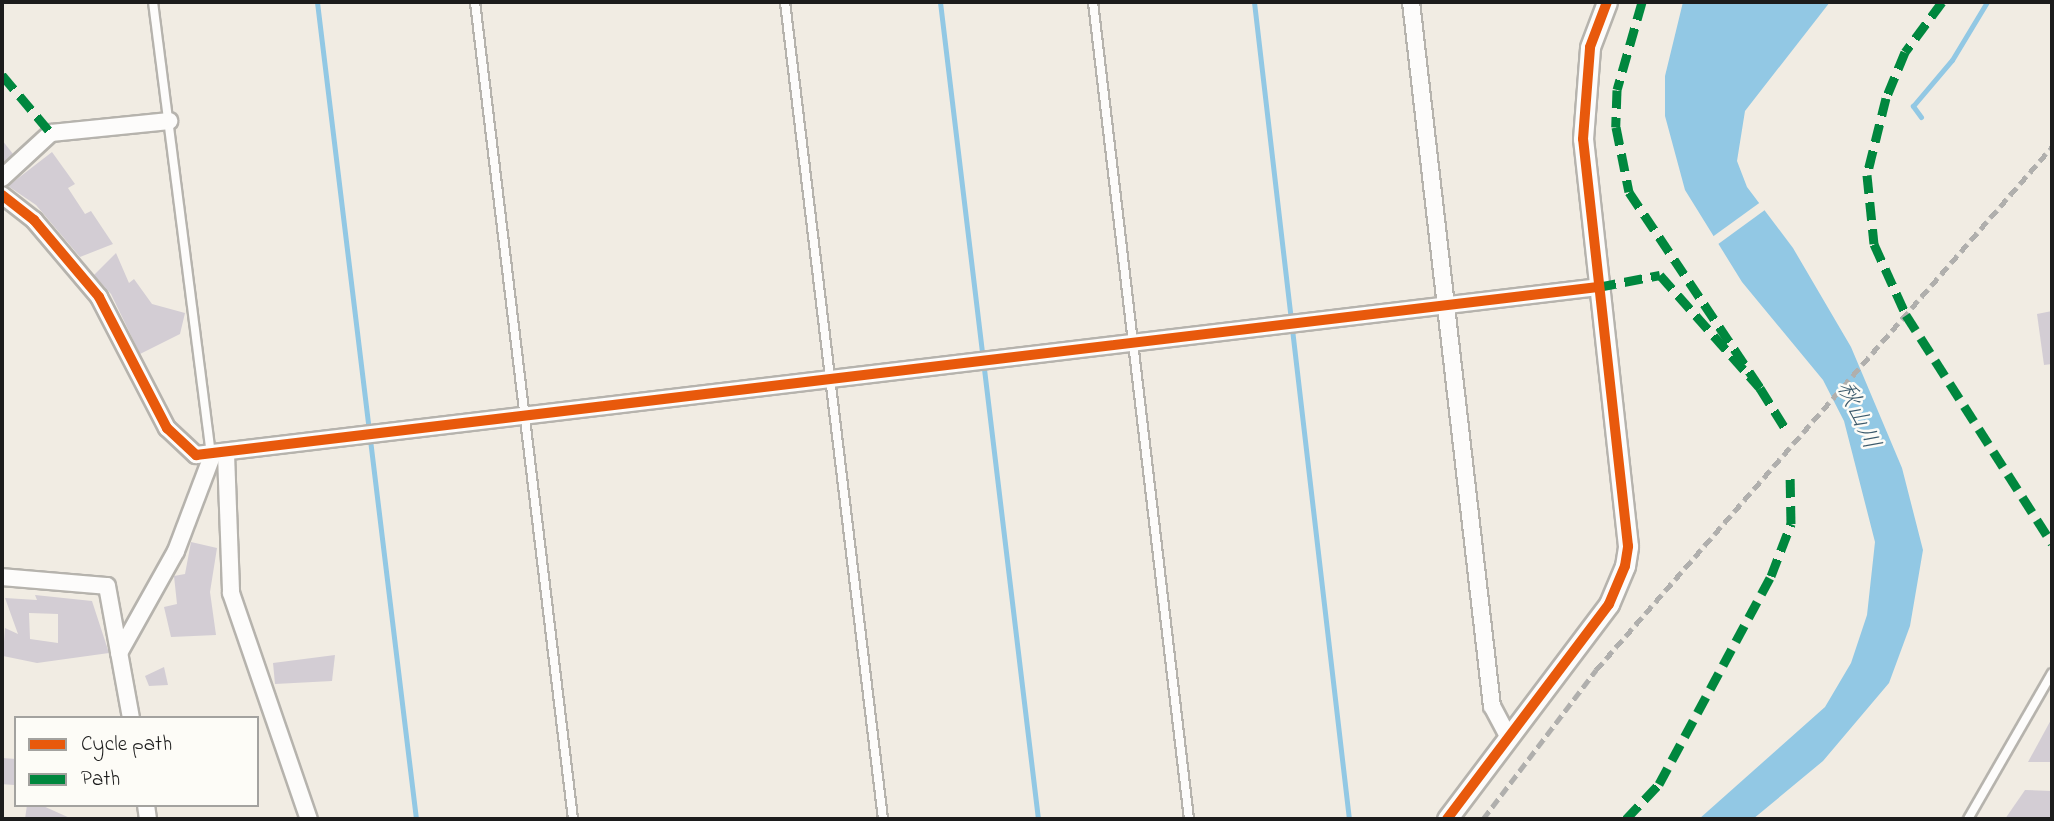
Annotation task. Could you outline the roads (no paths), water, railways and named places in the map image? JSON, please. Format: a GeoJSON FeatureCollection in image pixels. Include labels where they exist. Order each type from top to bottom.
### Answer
{"type":"FeatureCollection","features":[{"type":"Feature","properties":{"kind":"street"},"geometry":{"type":"LineString","coordinates":[[1411,2],[1449,306],[1492,706],[1507,734]]}},
{"type":"Feature","properties":{"kind":"street"},"geometry":{"type":"LineString","coordinates":[[1447,819],[1507,734],[1609,604],[1625,566],[1628,546],[1598,287],[1583,86],[1607,2]]}},
{"type":"Feature","properties":{"kind":"street"},"geometry":{"type":"LineString","coordinates":[[2,178],[51,133],[169,121]]}},
{"type":"Feature","properties":{"kind":"street"},"geometry":{"type":"LineString","coordinates":[[2,195],[34,220],[99,297],[182,448],[219,455],[1598,287]]}},
{"type":"Feature","properties":{"kind":"street"},"geometry":{"type":"LineString","coordinates":[[119,653],[176,551],[219,455]]}},
{"type":"Feature","properties":{"kind":"street"},"geometry":{"type":"LineString","coordinates":[[219,455],[231,593],[309,819]]}},
{"type":"Feature","properties":{"kind":"street"},"geometry":{"type":"LineString","coordinates":[[2,577],[107,586],[131,716]]}},
{"type":"Feature","properties":{"kind":"lane"},"geometry":{"type":"LineString","coordinates":[[153,2],[219,455]]}},
{"type":"Feature","properties":{"kind":"lane"},"geometry":{"type":"LineString","coordinates":[[475,2],[573,819]]}},
{"type":"Feature","properties":{"kind":"lane"},"geometry":{"type":"LineString","coordinates":[[785,2],[883,819]]}},
{"type":"Feature","properties":{"kind":"lane"},"geometry":{"type":"LineString","coordinates":[[1093,2],[1138,344],[1189,819]]}},
{"type":"Feature","properties":{"kind":"lane"},"geometry":{"type":"LineString","coordinates":[[1968,819],[2052,673]]}},
{"type":"Feature","properties":{"kind":"water","name":"秋山川"},"geometry":{"type":"Polygon","coordinates":[[[1683,2],[1830,2],[1745,111],[1737,161],[1747,187],[1793,248],[1851,347],[1902,468],[1923,550],[1910,626],[1889,683],[1823,761],[1753,819],[1699,819],[1825,707],[1851,663],[1867,615],[1875,542],[1844,421],[1823,380],[1742,282],[1685,190],[1665,116],[1665,76],[1683,2]]]}},
{"type":"Feature","properties":{"kind":"waterway"},"geometry":{"type":"LineString","coordinates":[[317,2],[416,819]]}},
{"type":"Feature","properties":{"kind":"waterway"},"geometry":{"type":"LineString","coordinates":[[940,2],[1038,819]]}},
{"type":"Feature","properties":{"kind":"waterway"},"geometry":{"type":"LineString","coordinates":[[1254,2],[1349,819]]}},
{"type":"Feature","properties":{"kind":"waterway"},"geometry":{"type":"LineString","coordinates":[[1921,117],[1913,106],[1952,60],[1987,2]]}},
{"type":"Feature","properties":{"kind":"railway"},"geometry":{"type":"LineString","coordinates":[[1483,819],[1596,670],[2052,147]]}}]}
